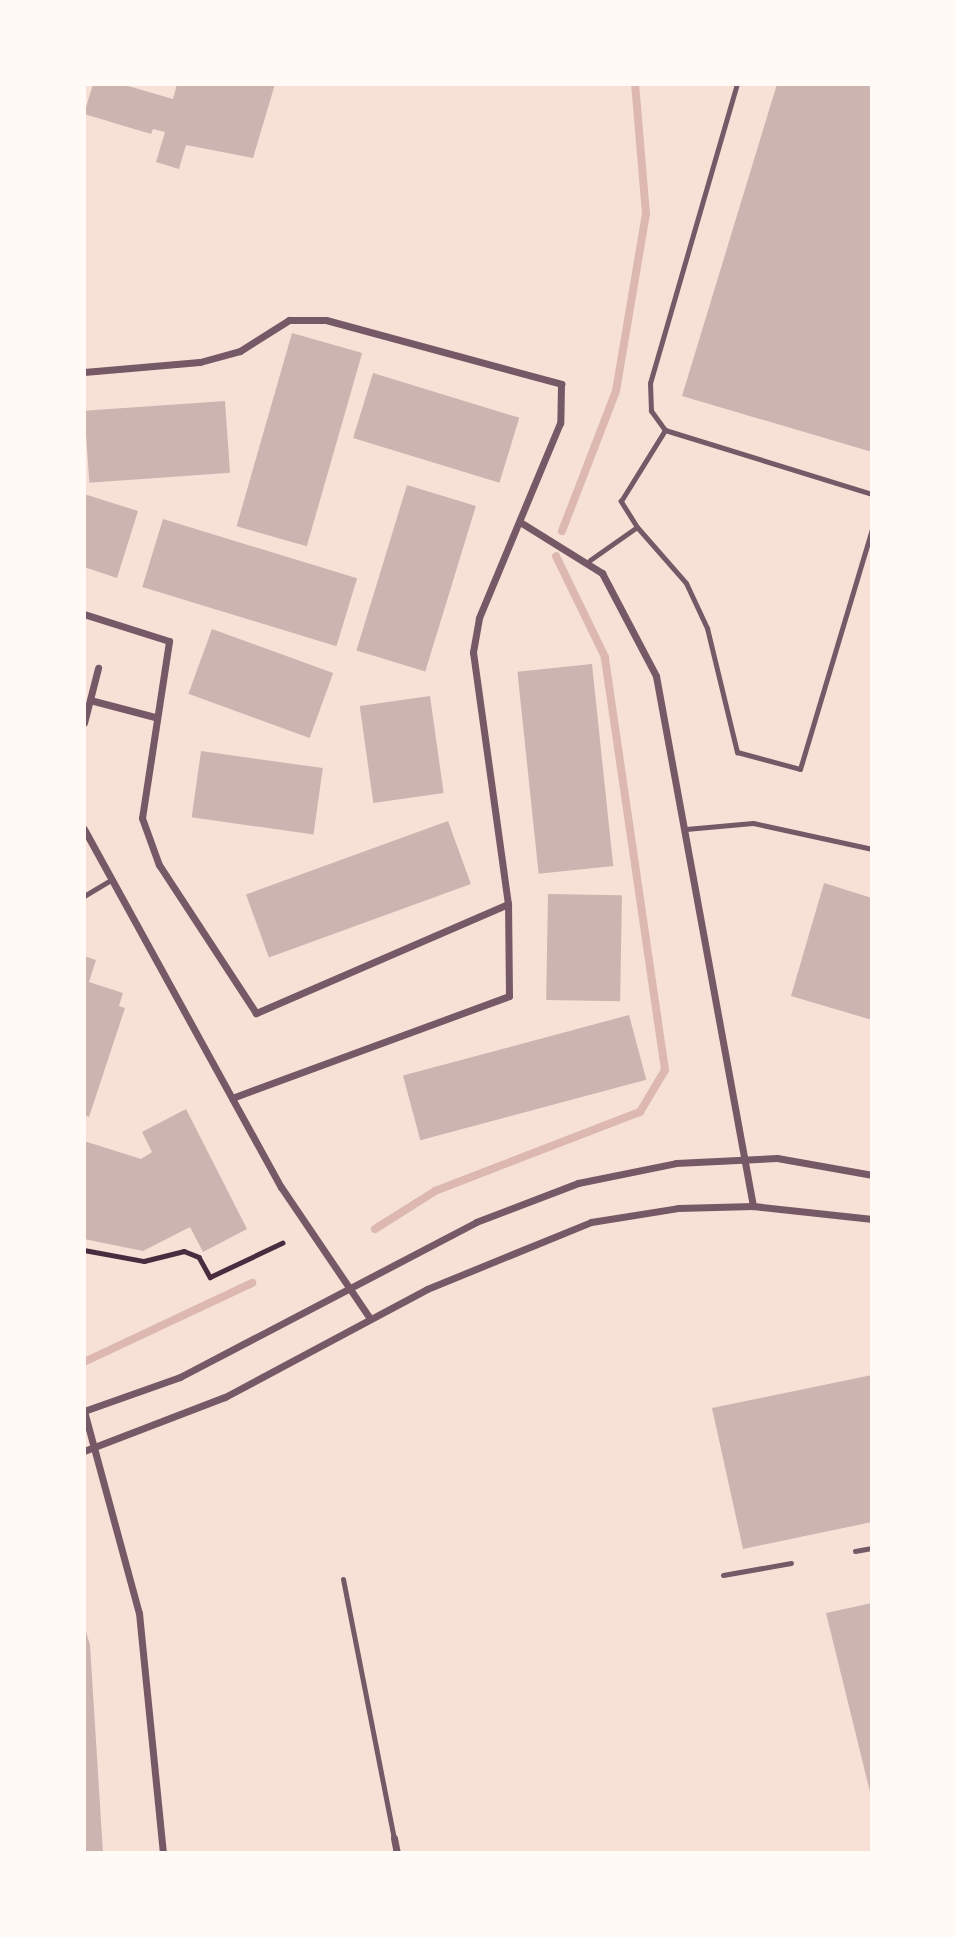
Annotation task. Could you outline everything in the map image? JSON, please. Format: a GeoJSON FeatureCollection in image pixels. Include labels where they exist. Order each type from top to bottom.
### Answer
{"type":"FeatureCollection","features":[{"type":"Feature","properties":{"kind":"street"},"geometry":{"type":"LineString","coordinates":[[84,372],[200,362],[240,351],[289,320],[326,320],[561,384],[560,423],[479,618],[473,652],[508,904],[509,996],[232,1098]]}},
{"type":"Feature","properties":{"kind":"street"},"geometry":{"type":"LineString","coordinates":[[520,522],[590,560],[656,676],[750,1160],[753,1206]]}},
{"type":"Feature","properties":{"kind":"street"},"geometry":{"type":"LineString","coordinates":[[84,614],[169,641],[155,717],[142,818],[159,865],[256,1013],[508,904]]}},
{"type":"Feature","properties":{"kind":"street"},"geometry":{"type":"LineString","coordinates":[[84,723],[98,668]]}},
{"type":"Feature","properties":{"kind":"street"},"geometry":{"type":"LineString","coordinates":[[90,699],[155,717]]}},
{"type":"Feature","properties":{"kind":"street"},"geometry":{"type":"LineString","coordinates":[[84,830],[109,881],[281,1186],[369,1317]]}},
{"type":"Feature","properties":{"kind":"street"},"geometry":{"type":"LineString","coordinates":[[163,1853],[139,1614],[84,1411],[199,1368],[476,1222],[578,1183],[676,1163],[750,1160],[872,1175]]}},
{"type":"Feature","properties":{"kind":"street"},"geometry":{"type":"LineString","coordinates":[[84,1451],[225,1397],[369,1317],[509,1251],[590,1222],[678,1208],[753,1206],[872,1219]]}},
{"type":"Feature","properties":{"kind":"street"},"geometry":{"type":"LineString","coordinates":[[394,1838],[397,1853]]}},
{"type":"Feature","properties":{"kind":"lane"},"geometry":{"type":"LineString","coordinates":[[737,84],[650,383],[651,411],[666,430],[872,494]]}},
{"type":"Feature","properties":{"kind":"lane"},"geometry":{"type":"LineString","coordinates":[[666,430],[621,500],[637,527],[686,583],[707,628],[737,752],[800,769],[872,529]]}},
{"type":"Feature","properties":{"kind":"lane"},"geometry":{"type":"LineString","coordinates":[[590,560],[637,527]]}},
{"type":"Feature","properties":{"kind":"lane"},"geometry":{"type":"LineString","coordinates":[[686,829],[753,822],[872,849]]}},
{"type":"Feature","properties":{"kind":"lane"},"geometry":{"type":"LineString","coordinates":[[84,896],[109,881]]}},
{"type":"Feature","properties":{"kind":"lane"},"geometry":{"type":"LineString","coordinates":[[855,1551],[872,1548]]}},
{"type":"Feature","properties":{"kind":"lane"},"geometry":{"type":"LineString","coordinates":[[723,1575],[791,1563]]}},
{"type":"Feature","properties":{"kind":"lane"},"geometry":{"type":"LineString","coordinates":[[343,1579],[394,1838]]}},
{"type":"Feature","properties":{"kind":"path"},"geometry":{"type":"LineString","coordinates":[[84,1250],[144,1261],[184,1251],[199,1257],[210,1277],[282,1243]]}},
{"type":"Feature","properties":{"kind":"building"},"geometry":{"type":"Polygon","coordinates":[[[93,84],[121,84],[173,99],[177,84],[275,84],[253,158],[186,145],[179,169],[156,162],[165,132],[153,129],[151,134],[84,114],[93,84]]]}},
{"type":"Feature","properties":{"kind":"building"},"geometry":{"type":"Polygon","coordinates":[[[777,84],[872,84],[872,452],[682,396],[777,84]]]}},
{"type":"Feature","properties":{"kind":"building"},"geometry":{"type":"Polygon","coordinates":[[[292,333],[362,353],[307,546],[237,526],[292,333]]]}},
{"type":"Feature","properties":{"kind":"building"},"geometry":{"type":"Polygon","coordinates":[[[373,373],[519,418],[499,483],[353,438],[373,373]]]}},
{"type":"Feature","properties":{"kind":"building"},"geometry":{"type":"Polygon","coordinates":[[[225,401],[230,473],[89,483],[84,411],[225,401]]]}},
{"type":"Feature","properties":{"kind":"building"},"geometry":{"type":"Polygon","coordinates":[[[407,485],[476,506],[425,671],[356,650],[407,485]]]}},
{"type":"Feature","properties":{"kind":"building"},"geometry":{"type":"Polygon","coordinates":[[[84,494],[138,511],[117,578],[84,567],[84,494]]]}},
{"type":"Feature","properties":{"kind":"building"},"geometry":{"type":"Polygon","coordinates":[[[163,519],[357,578],[336,646],[142,587],[163,519]]]}},
{"type":"Feature","properties":{"kind":"building"},"geometry":{"type":"Polygon","coordinates":[[[212,629],[333,673],[310,738],[188,694],[212,629]]]}},
{"type":"Feature","properties":{"kind":"building"},"geometry":{"type":"Polygon","coordinates":[[[592,664],[613,866],[539,874],[517,672],[592,664]]]}},
{"type":"Feature","properties":{"kind":"building"},"geometry":{"type":"Polygon","coordinates":[[[430,696],[444,793],[373,803],[360,706],[430,696]]]}},
{"type":"Feature","properties":{"kind":"building"},"geometry":{"type":"Polygon","coordinates":[[[201,751],[323,768],[313,834],[192,817],[201,751]]]}},
{"type":"Feature","properties":{"kind":"building"},"geometry":{"type":"Polygon","coordinates":[[[448,821],[471,884],[269,957],[246,895],[448,821]]]}},
{"type":"Feature","properties":{"kind":"building"},"geometry":{"type":"Polygon","coordinates":[[[824,883],[872,898],[872,1020],[791,996],[824,883]]]}},
{"type":"Feature","properties":{"kind":"building"},"geometry":{"type":"Polygon","coordinates":[[[548,894],[622,895],[620,1001],[546,1000],[548,894]]]}},
{"type":"Feature","properties":{"kind":"building"},"geometry":{"type":"Polygon","coordinates":[[[84,956],[96,960],[89,982],[123,993],[119,1006],[125,1008],[89,1117],[84,1115],[84,956]]]}},
{"type":"Feature","properties":{"kind":"building"},"geometry":{"type":"Polygon","coordinates":[[[629,1015],[646,1080],[420,1140],[403,1076],[629,1015]]]}},
{"type":"Feature","properties":{"kind":"building"},"geometry":{"type":"Polygon","coordinates":[[[186,1109],[247,1229],[203,1252],[190,1227],[143,1251],[84,1239],[84,1141],[141,1159],[152,1152],[142,1132],[186,1109]]]}},
{"type":"Feature","properties":{"kind":"building"},"geometry":{"type":"Polygon","coordinates":[[[872,1375],[872,1522],[743,1549],[712,1408],[872,1375]]]}},
{"type":"Feature","properties":{"kind":"building"},"geometry":{"type":"Polygon","coordinates":[[[872,1603],[872,1796],[871,1796],[826,1613],[872,1603]]]}},
{"type":"Feature","properties":{"kind":"building"},"geometry":{"type":"Polygon","coordinates":[[[84,1625],[90,1645],[103,1853],[84,1853],[84,1625]]]}},
{"type":"Feature","properties":{"kind":"waterway"},"geometry":{"type":"LineString","coordinates":[[562,531],[616,391],[646,214],[635,84]]}},
{"type":"Feature","properties":{"kind":"waterway"},"geometry":{"type":"LineString","coordinates":[[375,1229],[435,1191],[640,1112],[665,1070],[605,657],[556,556]]}},
{"type":"Feature","properties":{"kind":"waterway"},"geometry":{"type":"LineString","coordinates":[[84,1362],[252,1283]]}}]}
